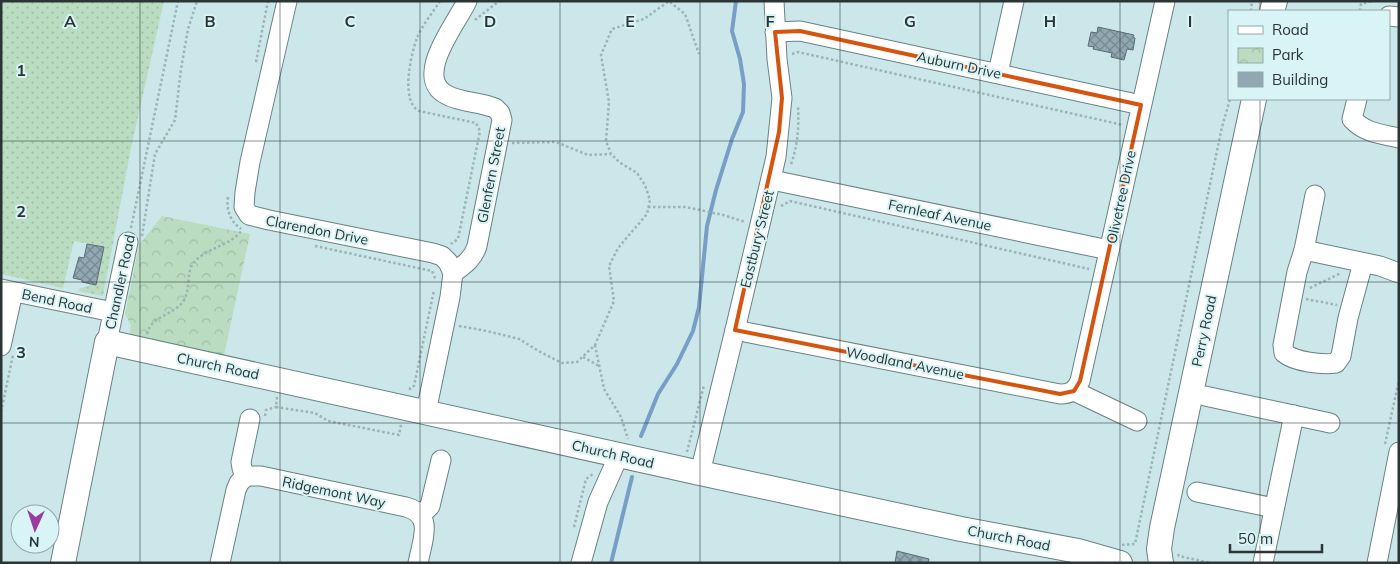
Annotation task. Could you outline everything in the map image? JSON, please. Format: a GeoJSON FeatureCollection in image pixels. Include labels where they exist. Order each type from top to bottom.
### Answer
{"type":"FeatureCollection","features":[{"type":"Feature","properties":{"kind":"main road","name":"Perry Road"},"geometry":{"type":"LineString","coordinates":[[1170,559],[1159,549],[1162,528],[1254,100]]}},
{"type":"Feature","properties":{"kind":"main road","name":"Church Road"},"geometry":{"type":"LineString","coordinates":[[107,342],[619,455],[702,464],[962,529],[1078,551],[1120,554]]}},
{"type":"Feature","properties":{"kind":"main road","name":"Chandler Road"},"geometry":{"type":"LineString","coordinates":[[63,563],[107,342]]}},
{"type":"Feature","properties":{"kind":"street","name":"Clarendon Drive"},"geometry":{"type":"LineString","coordinates":[[287,1],[250,162],[244,207],[249,215],[268,220],[434,253],[442,256],[454,273]]}},
{"type":"Feature","properties":{"kind":"street","name":"Glenfern Street"},"geometry":{"type":"LineString","coordinates":[[454,273],[474,254],[477,246],[502,120],[500,113],[495,108],[448,96],[440,91],[433,78],[433,71],[441,47],[468,1]]}},
{"type":"Feature","properties":{"kind":"street","name":"Eastbury Street"},"geometry":{"type":"LineString","coordinates":[[702,464],[772,180],[780,132],[782,98],[777,59],[774,1]]}},
{"type":"Feature","properties":{"kind":"street"},"geometry":{"type":"LineString","coordinates":[[998,73],[1014,1]]}},
{"type":"Feature","properties":{"kind":"street","name":"Olivetree Drive"},"geometry":{"type":"LineString","coordinates":[[1074,391],[1080,381],[1104,249],[1136,104],[1165,1]]}},
{"type":"Feature","properties":{"kind":"street","name":"Auburn Drive"},"geometry":{"type":"LineString","coordinates":[[775,32],[800,31],[1136,104]]}},
{"type":"Feature","properties":{"kind":"street"},"geometry":{"type":"LineString","coordinates":[[1357,100],[1352,119],[1360,127],[1399,138]]}},
{"type":"Feature","properties":{"kind":"street","name":"Fernleaf Avenue"},"geometry":{"type":"LineString","coordinates":[[772,180],[1104,249]]}},
{"type":"Feature","properties":{"kind":"street"},"geometry":{"type":"LineString","coordinates":[[1315,195],[1304,250],[1297,272],[1283,345],[1284,353],[1290,358],[1326,364],[1336,363],[1341,356],[1363,263]]}},
{"type":"Feature","properties":{"kind":"street","name":"Chandler Road"},"geometry":{"type":"LineString","coordinates":[[107,342],[113,312],[133,242]]}},
{"type":"Feature","properties":{"kind":"street"},"geometry":{"type":"LineString","coordinates":[[1304,250],[1380,266],[1399,273]]}},
{"type":"Feature","properties":{"kind":"street"},"geometry":{"type":"LineString","coordinates":[[426,412],[454,273]]}},
{"type":"Feature","properties":{"kind":"street"},"geometry":{"type":"LineString","coordinates":[[1,346],[7,291]]}},
{"type":"Feature","properties":{"kind":"street","name":"Bend Road"},"geometry":{"type":"LineString","coordinates":[[7,291],[113,312]]}},
{"type":"Feature","properties":{"kind":"street","name":"Woodland Avenue"},"geometry":{"type":"LineString","coordinates":[[735,330],[1060,394],[1074,391]]}},
{"type":"Feature","properties":{"kind":"street"},"geometry":{"type":"LineString","coordinates":[[1074,391],[1137,421]]}},
{"type":"Feature","properties":{"kind":"street"},"geometry":{"type":"LineString","coordinates":[[1205,396],[1330,423]]}},
{"type":"Feature","properties":{"kind":"street"},"geometry":{"type":"LineString","coordinates":[[1263,563],[1294,415]]}},
{"type":"Feature","properties":{"kind":"street"},"geometry":{"type":"LineString","coordinates":[[220,563],[236,490],[239,483],[245,477],[242,462],[250,419]]}},
{"type":"Feature","properties":{"kind":"street"},"geometry":{"type":"LineString","coordinates":[[1377,563],[1399,452]]}},
{"type":"Feature","properties":{"kind":"street"},"geometry":{"type":"LineString","coordinates":[[581,563],[598,502],[619,455]]}},
{"type":"Feature","properties":{"kind":"street"},"geometry":{"type":"LineString","coordinates":[[418,563],[425,530],[424,520],[421,515],[430,506],[441,460]]}},
{"type":"Feature","properties":{"kind":"street","name":"Ridgemont Way"},"geometry":{"type":"LineString","coordinates":[[245,477],[261,476],[396,505],[411,509],[421,515]]}},
{"type":"Feature","properties":{"kind":"street"},"geometry":{"type":"LineString","coordinates":[[1197,492],[1274,508]]}},
{"type":"Feature","properties":{"kind":"path","name":"Chandler Road"},"geometry":{"type":"LineString","coordinates":[[133,242],[178,1]]}},
{"type":"Feature","properties":{"kind":"path"},"geometry":{"type":"LineString","coordinates":[[133,242],[142,237],[155,154],[175,120],[183,53],[197,1]]}},
{"type":"Feature","properties":{"kind":"path"},"geometry":{"type":"LineString","coordinates":[[440,1],[417,37],[407,77],[409,96],[414,109],[476,123],[480,130],[458,239],[451,244],[444,243]]}},
{"type":"Feature","properties":{"kind":"path"},"geometry":{"type":"LineString","coordinates":[[445,324],[519,339],[562,362],[577,362],[595,345],[614,301],[609,266],[618,248],[647,214],[650,200],[645,185],[637,173],[619,162],[611,154],[606,142],[609,102],[601,55],[612,29],[644,19],[670,1],[685,14],[699,54]]}},
{"type":"Feature","properties":{"kind":"path"},"geometry":{"type":"LineString","coordinates":[[1360,10],[1362,4],[1372,1]]}},
{"type":"Feature","properties":{"kind":"path"},"geometry":{"type":"LineString","coordinates":[[790,54],[798,52],[1126,125],[1136,104]]}},
{"type":"Feature","properties":{"kind":"path"},"geometry":{"type":"LineString","coordinates":[[1120,554],[1135,544],[1220,137],[1230,100]]}},
{"type":"Feature","properties":{"kind":"path"},"geometry":{"type":"LineString","coordinates":[[790,168],[799,126],[798,104]]}},
{"type":"Feature","properties":{"kind":"path"},"geometry":{"type":"LineString","coordinates":[[498,143],[556,142],[588,154],[611,154]]}},
{"type":"Feature","properties":{"kind":"path"},"geometry":{"type":"LineString","coordinates":[[780,206],[790,202],[1094,271],[1104,249]]}},
{"type":"Feature","properties":{"kind":"path"},"geometry":{"type":"LineString","coordinates":[[648,207],[686,207],[745,222]]}},
{"type":"Feature","properties":{"kind":"path"},"geometry":{"type":"LineString","coordinates":[[147,335],[152,323],[174,311],[182,304],[187,293],[190,270],[195,260],[206,252],[233,239],[242,230]]}},
{"type":"Feature","properties":{"kind":"path"},"geometry":{"type":"LineString","coordinates":[[1292,296],[1363,263]]}},
{"type":"Feature","properties":{"kind":"path"},"geometry":{"type":"LineString","coordinates":[[1292,296],[1351,308]]}},
{"type":"Feature","properties":{"kind":"path"},"geometry":{"type":"LineString","coordinates":[[595,345],[604,389],[621,418],[630,448],[619,455]]}},
{"type":"Feature","properties":{"kind":"path"},"geometry":{"type":"LineString","coordinates":[[582,357],[599,366]]}},
{"type":"Feature","properties":{"kind":"path"},"geometry":{"type":"LineString","coordinates":[[702,464],[687,452],[704,385]]}},
{"type":"Feature","properties":{"kind":"path"},"geometry":{"type":"LineString","coordinates":[[1170,559],[1211,563]]}},
{"type":"Feature","properties":{"kind":"highlighted area"},"geometry":{"type":"Polygon","coordinates":[[[800,31],[1141,105],[1080,381],[1074,391],[1060,394],[735,330],[779,132],[782,98],[775,32],[800,31]]]}},
{"type":"Feature","properties":{"kind":"green space"},"geometry":{"type":"Polygon","coordinates":[[[1,1],[164,1],[131,148],[103,296],[78,291],[80,288],[89,286],[89,284],[96,285],[104,247],[74,241],[63,288],[1,274],[1,1]]]}},
{"type":"Feature","properties":{"kind":"green space"},"geometry":{"type":"Polygon","coordinates":[[[162,216],[250,234],[222,365],[128,344],[131,325],[125,314],[139,245],[162,216]]]}},
{"type":"Feature","properties":{"kind":"building"},"geometry":{"type":"Polygon","coordinates":[[[1098,27],[1134,35],[1133,50],[1127,49],[1124,60],[1111,57],[1112,53],[1088,46],[1091,32],[1097,33],[1098,27]]]}},
{"type":"Feature","properties":{"kind":"building"},"geometry":{"type":"Polygon","coordinates":[[[87,244],[104,247],[96,285],[73,278],[79,257],[84,258],[87,244]]]}},
{"type":"Feature","properties":{"kind":"building"},"geometry":{"type":"Polygon","coordinates":[[[897,551],[929,559],[928,563],[895,563],[897,551]]]}},
{"type":"Feature","properties":{"kind":"waterway"},"geometry":{"type":"LineString","coordinates":[[641,436],[658,394],[677,364],[693,331],[699,307],[707,226],[732,139],[743,112],[744,84],[740,59],[732,31],[736,1]]}},
{"type":"Feature","properties":{"kind":"waterway"},"geometry":{"type":"LineString","coordinates":[[611,563],[632,477]]}}]}
